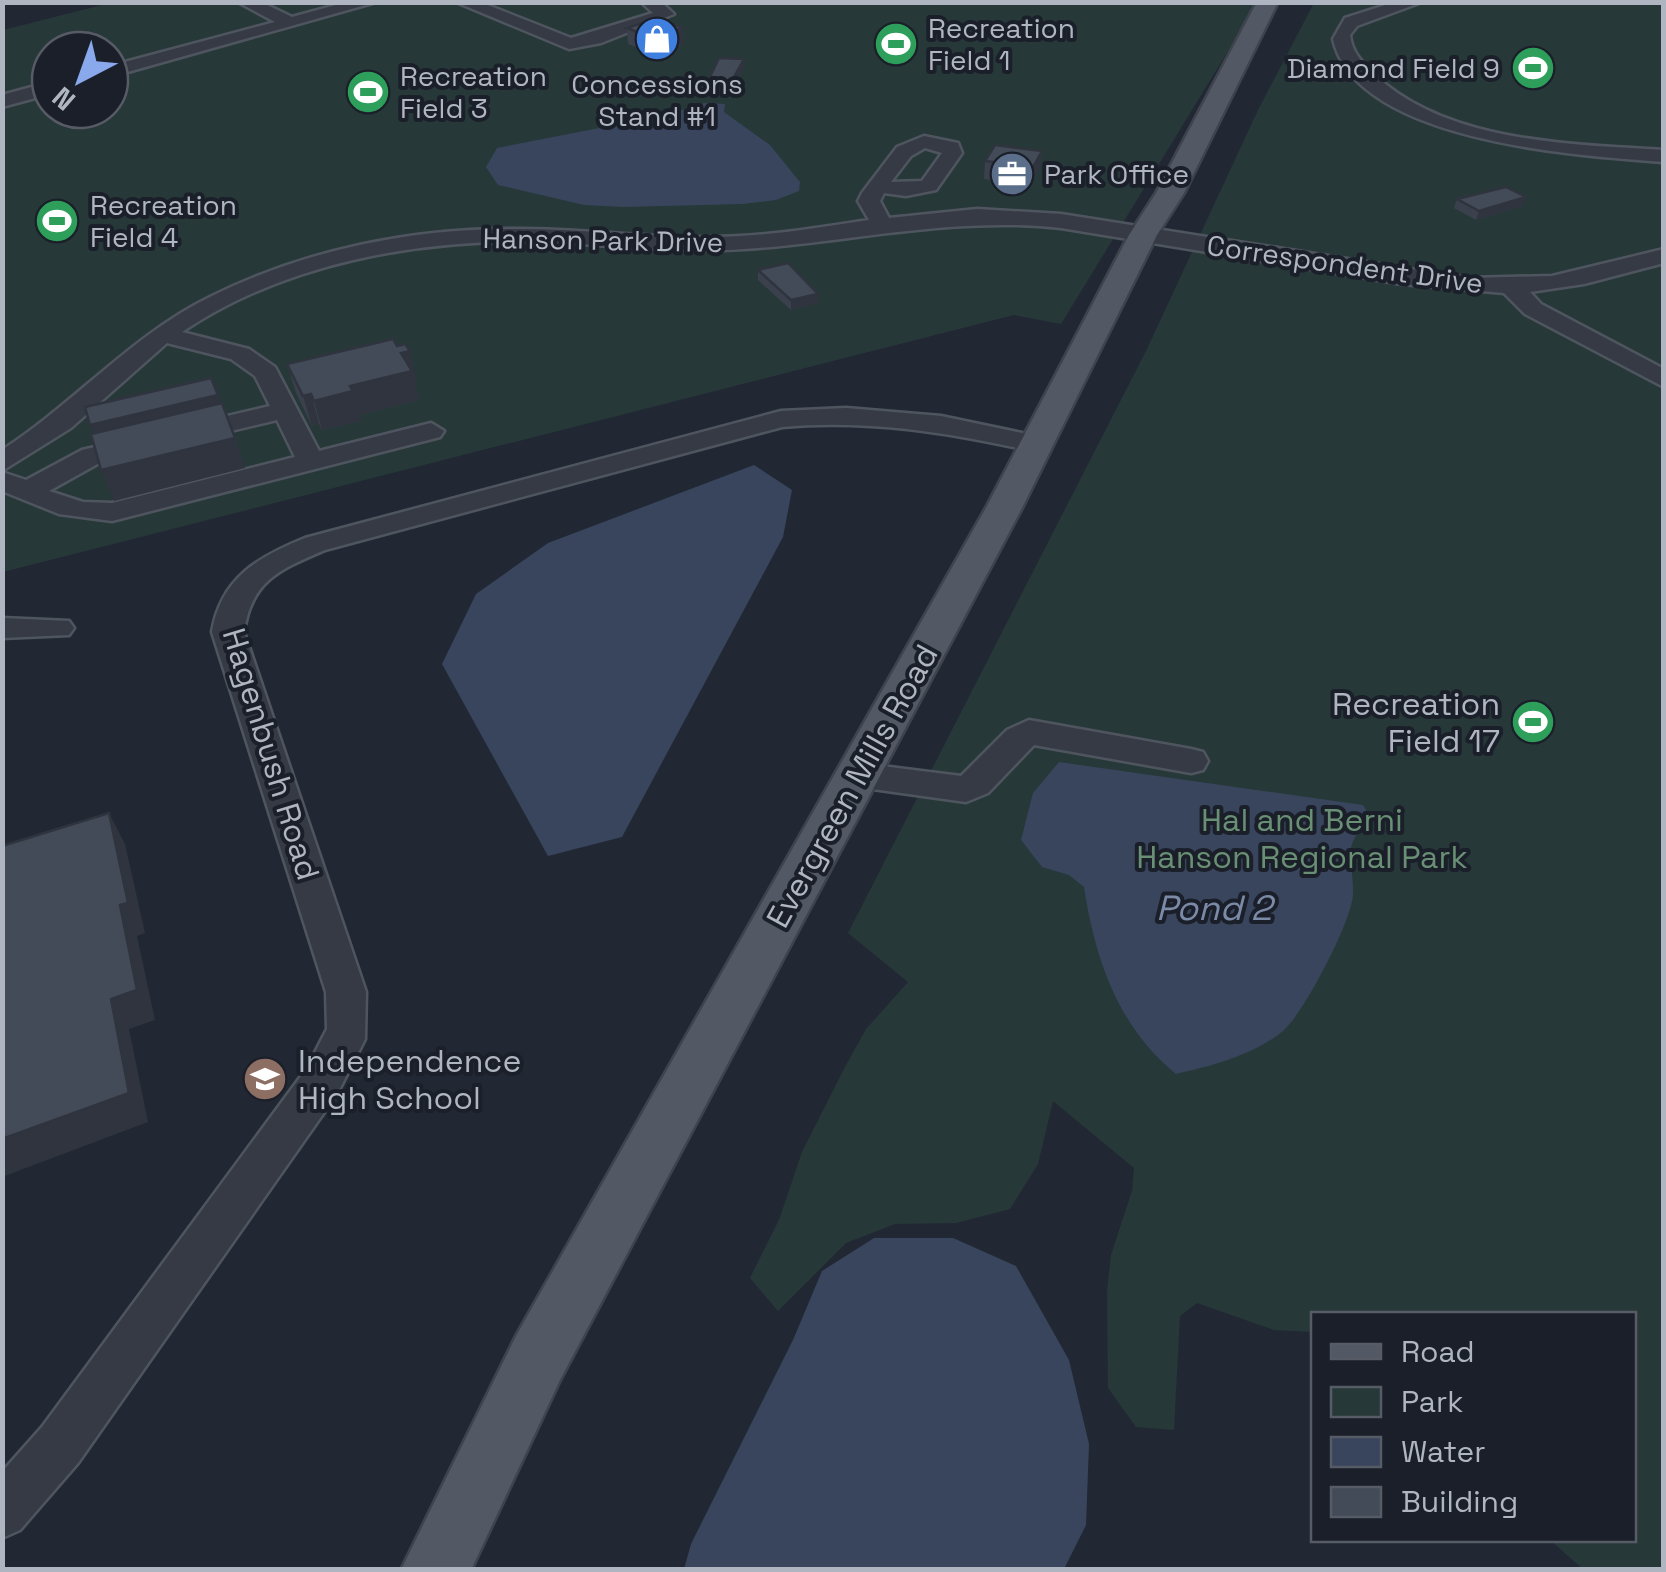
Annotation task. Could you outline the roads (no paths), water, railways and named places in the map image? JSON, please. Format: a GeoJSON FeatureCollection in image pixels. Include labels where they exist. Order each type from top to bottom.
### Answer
{"type":"FeatureCollection","features":[{"type":"Feature","properties":{"kind":"main road","name":"Evergreen Mills Road"},"geometry":{"type":"LineString","coordinates":[[435,1570],[538,1358],[858,775],[1268,2]]}},
{"type":"Feature","properties":{"kind":"street"},"geometry":{"type":"LineString","coordinates":[[246,2],[291,23]]}},
{"type":"Feature","properties":{"kind":"street"},"geometry":{"type":"LineString","coordinates":[[130,67],[368,2]]}},
{"type":"Feature","properties":{"kind":"street"},"geometry":{"type":"LineString","coordinates":[[464,2],[569,44],[612,34],[666,14],[649,2]]}},
{"type":"Feature","properties":{"kind":"street"},"geometry":{"type":"LineString","coordinates":[[1414,2],[1350,22],[1342,32],[1340,42],[1346,54],[1380,91],[1438,119],[1497,135],[1664,156]]}},
{"type":"Feature","properties":{"kind":"street"},"geometry":{"type":"LineString","coordinates":[[2,101],[30,93]]}},
{"type":"Feature","properties":{"kind":"street"},"geometry":{"type":"LineString","coordinates":[[878,186],[869,201],[882,224]]}},
{"type":"Feature","properties":{"kind":"street","name":"Hanson Park Drive"},"geometry":{"type":"LineString","coordinates":[[2,464],[55,428],[164,335],[230,296],[336,258],[412,244],[515,235],[649,244],[724,244],[984,214],[1143,235]]}},
{"type":"Feature","properties":{"kind":"street","name":"Correspondent Drive"},"geometry":{"type":"LineString","coordinates":[[1143,235],[1424,281],[1510,286],[1579,278],[1664,256]]}},
{"type":"Feature","properties":{"kind":"street"},"geometry":{"type":"LineString","coordinates":[[1510,286],[1533,309],[1664,379]]}},
{"type":"Feature","properties":{"kind":"street"},"geometry":{"type":"LineString","coordinates":[[164,335],[215,345],[254,362],[266,372],[311,462]]}},
{"type":"Feature","properties":{"kind":"street"},"geometry":{"type":"LineString","coordinates":[[15,486],[92,456],[285,410]]}},
{"type":"Feature","properties":{"kind":"street","name":"Hagenbush Road"},"geometry":{"type":"LineString","coordinates":[[2,1512],[60,1445],[322,1081],[352,1022],[346,992],[228,632],[238,591],[280,559],[314,544],[781,420],[824,414],[876,414],[942,423],[1036,444]]}},
{"type":"Feature","properties":{"kind":"street"},"geometry":{"type":"LineString","coordinates":[[15,486],[85,514],[112,512],[430,431]]}},
{"type":"Feature","properties":{"kind":"street"},"geometry":{"type":"LineString","coordinates":[[2,628],[58,628]]}},
{"type":"Feature","properties":{"kind":"street"},"geometry":{"type":"LineString","coordinates":[[858,775],[966,789],[982,782],[1011,741],[1029,732],[1190,761]]}},
{"type":"Feature","properties":{"kind":"water"},"geometry":{"type":"Polygon","coordinates":[[[704,103],[725,104],[724,112],[770,145],[800,182],[799,191],[776,200],[743,204],[584,205],[498,185],[486,167],[497,148],[666,115],[704,103]]]}},
{"type":"Feature","properties":{"kind":"water"},"geometry":{"type":"Polygon","coordinates":[[[754,465],[792,490],[783,537],[622,837],[548,856],[442,664],[476,594],[548,543],[754,465]]]}},
{"type":"Feature","properties":{"kind":"water","name":"Pond 2"},"geometry":{"type":"Polygon","coordinates":[[[1059,762],[1363,805],[1371,818],[1355,838],[1350,854],[1353,895],[1344,926],[1314,987],[1283,1031],[1246,1053],[1176,1074],[1139,1035],[1112,990],[1095,940],[1084,887],[1069,875],[1042,867],[1021,840],[1033,793],[1059,762]]]}},
{"type":"Feature","properties":{"kind":"water"},"geometry":{"type":"Polygon","coordinates":[[[874,1238],[953,1238],[1016,1266],[1069,1360],[1089,1444],[1086,1525],[1065,1567],[684,1569],[691,1544],[793,1340],[822,1271],[874,1238]]]}},
{"type":"Feature","properties":{"kind":"place","name":"Concessions Stand #1"},"geometry":{"type":"Point","coordinates":[657,39]}},
{"type":"Feature","properties":{"kind":"place","name":"Recreation Field 1"},"geometry":{"type":"Point","coordinates":[896,44]}},
{"type":"Feature","properties":{"kind":"place","name":"Diamond Field 9"},"geometry":{"type":"Point","coordinates":[1533,68]}},
{"type":"Feature","properties":{"kind":"place","name":"Recreation Field 3"},"geometry":{"type":"Point","coordinates":[368,92]}},
{"type":"Feature","properties":{"kind":"place","name":"Park Office"},"geometry":{"type":"Point","coordinates":[1012,174]}},
{"type":"Feature","properties":{"kind":"place","name":"Recreation Field 4"},"geometry":{"type":"Point","coordinates":[57,221]}},
{"type":"Feature","properties":{"kind":"place","name":"Recreation Field 17"},"geometry":{"type":"Point","coordinates":[1533,722]}},
{"type":"Feature","properties":{"kind":"place","name":"Independence High School"},"geometry":{"type":"Point","coordinates":[265,1079]}},
{"type":"Feature","properties":{"kind":"park label","name":"Hal and Berni Hanson Regional Park"},"geometry":{"type":"Point","coordinates":[1302,838]}}]}
